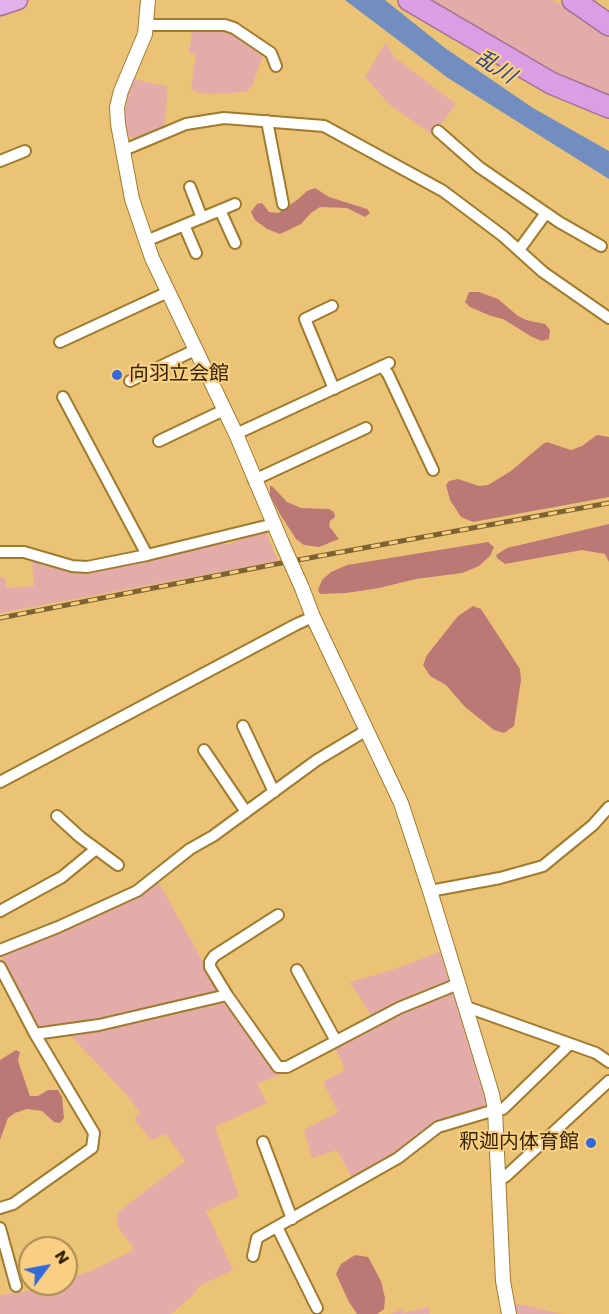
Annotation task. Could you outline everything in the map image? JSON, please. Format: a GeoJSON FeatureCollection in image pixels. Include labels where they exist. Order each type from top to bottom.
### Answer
{"type":"FeatureCollection","features":[{"type":"Feature","properties":{"kind":"highway"},"geometry":{"type":"LineString","coordinates":[[0,6],[18,0]]}},
{"type":"Feature","properties":{"kind":"highway"},"geometry":{"type":"LineString","coordinates":[[409,0],[551,83],[609,107]]}},
{"type":"Feature","properties":{"kind":"highway"},"geometry":{"type":"LineString","coordinates":[[573,0],[609,25]]}},
{"type":"Feature","properties":{"kind":"street"},"geometry":{"type":"LineString","coordinates":[[147,0],[145,34],[117,107],[132,199],[146,241],[168,292],[236,435],[313,617],[401,803],[492,1094],[495,1110],[503,1281],[509,1314]]}},
{"type":"Feature","properties":{"kind":"street"},"geometry":{"type":"LineString","coordinates":[[146,25],[225,25],[234,28],[271,53],[276,66]]}},
{"type":"Feature","properties":{"kind":"street"},"geometry":{"type":"LineString","coordinates":[[124,150],[186,124],[224,118],[324,126],[443,191],[519,250],[543,272],[608,315]]}},
{"type":"Feature","properties":{"kind":"street"},"geometry":{"type":"LineString","coordinates":[[267,121],[283,204]]}},
{"type":"Feature","properties":{"kind":"street"},"geometry":{"type":"LineString","coordinates":[[438,131],[479,167],[546,213],[601,246]]}},
{"type":"Feature","properties":{"kind":"street"},"geometry":{"type":"LineString","coordinates":[[0,161],[25,151]]}},
{"type":"Feature","properties":{"kind":"street"},"geometry":{"type":"LineString","coordinates":[[190,187],[202,218]]}},
{"type":"Feature","properties":{"kind":"street"},"geometry":{"type":"LineString","coordinates":[[146,241],[234,204]]}},
{"type":"Feature","properties":{"kind":"street"},"geometry":{"type":"LineString","coordinates":[[220,210],[235,243]]}},
{"type":"Feature","properties":{"kind":"street"},"geometry":{"type":"LineString","coordinates":[[519,250],[546,213]]}},
{"type":"Feature","properties":{"kind":"street"},"geometry":{"type":"LineString","coordinates":[[184,225],[196,253]]}},
{"type":"Feature","properties":{"kind":"street"},"geometry":{"type":"LineString","coordinates":[[60,342],[168,292]]}},
{"type":"Feature","properties":{"kind":"street"},"geometry":{"type":"LineString","coordinates":[[332,306],[304,319],[334,388]]}},
{"type":"Feature","properties":{"kind":"street"},"geometry":{"type":"LineString","coordinates":[[130,381],[195,350]]}},
{"type":"Feature","properties":{"kind":"street"},"geometry":{"type":"LineString","coordinates":[[236,435],[386,364],[388,374],[433,470]]}},
{"type":"Feature","properties":{"kind":"street"},"geometry":{"type":"LineString","coordinates":[[63,397],[147,555]]}},
{"type":"Feature","properties":{"kind":"street"},"geometry":{"type":"LineString","coordinates":[[159,441],[224,410]]}},
{"type":"Feature","properties":{"kind":"street"},"geometry":{"type":"LineString","coordinates":[[254,480],[366,428]]}},
{"type":"Feature","properties":{"kind":"street"},"geometry":{"type":"LineString","coordinates":[[0,552],[24,552],[72,566],[87,567],[274,524]]}},
{"type":"Feature","properties":{"kind":"street"},"geometry":{"type":"LineString","coordinates":[[0,783],[313,617]]}},
{"type":"Feature","properties":{"kind":"street"},"geometry":{"type":"LineString","coordinates":[[243,726],[274,792]]}},
{"type":"Feature","properties":{"kind":"street"},"geometry":{"type":"LineString","coordinates":[[0,950],[58,927],[137,891],[190,849],[246,812],[317,760],[367,730]]}},
{"type":"Feature","properties":{"kind":"street"},"geometry":{"type":"LineString","coordinates":[[204,750],[246,812]]}},
{"type":"Feature","properties":{"kind":"street"},"geometry":{"type":"LineString","coordinates":[[430,891],[500,878],[543,866],[593,825],[609,807]]}},
{"type":"Feature","properties":{"kind":"street"},"geometry":{"type":"LineString","coordinates":[[57,816],[118,865]]}},
{"type":"Feature","properties":{"kind":"street"},"geometry":{"type":"LineString","coordinates":[[0,910],[62,877],[96,849]]}},
{"type":"Feature","properties":{"kind":"street"},"geometry":{"type":"LineString","coordinates":[[278,915],[214,956],[210,967],[227,995],[278,1066],[287,1066],[399,1008],[458,984]]}},
{"type":"Feature","properties":{"kind":"street"},"geometry":{"type":"LineString","coordinates":[[0,968],[35,1034],[94,1133],[93,1148],[13,1204],[0,1208]]}},
{"type":"Feature","properties":{"kind":"street"},"geometry":{"type":"LineString","coordinates":[[297,970],[336,1041]]}},
{"type":"Feature","properties":{"kind":"street"},"geometry":{"type":"LineString","coordinates":[[35,1034],[99,1025],[227,995]]}},
{"type":"Feature","properties":{"kind":"street"},"geometry":{"type":"LineString","coordinates":[[464,1006],[596,1053],[609,1062]]}},
{"type":"Feature","properties":{"kind":"street"},"geometry":{"type":"LineString","coordinates":[[253,1256],[256,1238],[398,1158],[438,1127],[503,1109],[570,1044]]}},
{"type":"Feature","properties":{"kind":"street"},"geometry":{"type":"LineString","coordinates":[[498,1180],[506,1176],[609,1081]]}},
{"type":"Feature","properties":{"kind":"street"},"geometry":{"type":"LineString","coordinates":[[263,1142],[292,1219]]}},
{"type":"Feature","properties":{"kind":"street"},"geometry":{"type":"LineString","coordinates":[[277,1227],[317,1308]]}},
{"type":"Feature","properties":{"kind":"street"},"geometry":{"type":"LineString","coordinates":[[0,1228],[16,1286]]}},
{"type":"Feature","properties":{"kind":"shaded area"},"geometry":{"type":"Polygon","coordinates":[[[422,0],[553,0],[609,39],[609,99],[560,77],[422,0]]]}},
{"type":"Feature","properties":{"kind":"shaded area"},"geometry":{"type":"Polygon","coordinates":[[[228,29],[264,52],[252,86],[246,92],[210,94],[191,89],[196,54],[189,53],[192,31],[228,29]]]}},
{"type":"Feature","properties":{"kind":"shaded area"},"geometry":{"type":"Polygon","coordinates":[[[386,42],[393,56],[456,104],[433,135],[391,106],[365,77],[386,42]]]}},
{"type":"Feature","properties":{"kind":"shaded area"},"geometry":{"type":"Polygon","coordinates":[[[134,79],[168,87],[164,128],[136,141],[128,135],[124,126],[127,98],[134,79]]]}},
{"type":"Feature","properties":{"kind":"shaded area"},"geometry":{"type":"Polygon","coordinates":[[[315,188],[329,197],[367,209],[370,213],[365,217],[347,208],[320,207],[301,224],[280,234],[267,229],[255,220],[251,212],[257,204],[262,203],[269,212],[278,213],[307,191],[315,188]]]}},
{"type":"Feature","properties":{"kind":"shaded area"},"geometry":{"type":"Polygon","coordinates":[[[469,292],[479,292],[498,299],[518,316],[545,324],[550,330],[549,339],[542,341],[532,337],[503,319],[470,307],[465,302],[469,292]]]}},
{"type":"Feature","properties":{"kind":"shaded area"},"geometry":{"type":"Polygon","coordinates":[[[597,435],[609,437],[609,497],[473,522],[461,517],[450,500],[446,485],[449,481],[458,479],[479,486],[488,485],[511,471],[547,442],[571,450],[582,446],[597,435]]]}},
{"type":"Feature","properties":{"kind":"shaded area"},"geometry":{"type":"Polygon","coordinates":[[[270,486],[287,502],[301,508],[329,509],[334,512],[335,517],[330,521],[329,526],[339,539],[319,547],[304,545],[296,539],[270,495],[270,486]]]}},
{"type":"Feature","properties":{"kind":"shaded area"},"geometry":{"type":"Polygon","coordinates":[[[609,524],[609,562],[605,554],[582,550],[505,564],[496,555],[507,548],[609,524]]]}},
{"type":"Feature","properties":{"kind":"shaded area"},"geometry":{"type":"Polygon","coordinates":[[[265,530],[278,561],[0,613],[0,577],[5,579],[7,588],[34,586],[32,561],[34,560],[78,570],[215,544],[230,544],[249,534],[265,530]]]}},
{"type":"Feature","properties":{"kind":"shaded area"},"geometry":{"type":"Polygon","coordinates":[[[488,542],[494,547],[490,556],[479,566],[462,573],[416,579],[346,593],[320,594],[318,590],[322,580],[331,572],[347,565],[488,542]]]}},
{"type":"Feature","properties":{"kind":"shaded area"},"geometry":{"type":"Polygon","coordinates":[[[473,606],[481,609],[520,669],[521,680],[514,726],[504,733],[494,730],[465,707],[446,685],[430,676],[423,665],[427,655],[458,616],[473,606]]]}},
{"type":"Feature","properties":{"kind":"shaded area"},"geometry":{"type":"Polygon","coordinates":[[[158,881],[217,987],[214,994],[94,1022],[44,1029],[33,1023],[2,961],[5,951],[55,935],[135,897],[158,881]]]}},
{"type":"Feature","properties":{"kind":"shaded area"},"geometry":{"type":"Polygon","coordinates":[[[440,952],[450,983],[371,1015],[350,982],[392,970],[440,952]]]}},
{"type":"Feature","properties":{"kind":"shaded area"},"geometry":{"type":"Polygon","coordinates":[[[452,990],[486,1102],[484,1108],[402,1149],[353,1180],[337,1150],[312,1158],[304,1130],[338,1112],[323,1082],[345,1070],[335,1047],[408,1008],[452,990]]]}},
{"type":"Feature","properties":{"kind":"shaded area"},"geometry":{"type":"Polygon","coordinates":[[[219,1002],[231,1008],[280,1075],[257,1084],[267,1103],[215,1127],[239,1196],[206,1211],[233,1270],[199,1286],[194,1294],[171,1314],[0,1314],[0,1295],[18,1292],[18,1296],[78,1296],[78,1276],[132,1251],[133,1247],[117,1226],[118,1212],[185,1161],[166,1134],[151,1140],[134,1119],[140,1113],[126,1094],[69,1034],[113,1029],[138,1019],[219,1002]]]}},
{"type":"Feature","properties":{"kind":"shaded area"},"geometry":{"type":"Polygon","coordinates":[[[16,1050],[20,1052],[18,1061],[30,1096],[38,1096],[48,1090],[58,1090],[62,1097],[64,1118],[60,1123],[54,1122],[42,1111],[27,1109],[15,1113],[8,1118],[0,1140],[0,1060],[16,1050]]]}},
{"type":"Feature","properties":{"kind":"shaded area"},"geometry":{"type":"Polygon","coordinates":[[[355,1255],[368,1257],[381,1281],[385,1298],[384,1309],[377,1314],[357,1314],[336,1274],[341,1264],[355,1255]]]}},
{"type":"Feature","properties":{"kind":"shaded area"},"geometry":{"type":"Polygon","coordinates":[[[513,1303],[563,1314],[515,1314],[513,1303]]]}},
{"type":"Feature","properties":{"kind":"shaded area"},"geometry":{"type":"Polygon","coordinates":[[[428,1307],[430,1314],[390,1314],[402,1309],[404,1313],[428,1307]]]}},
{"type":"Feature","properties":{"kind":"water"},"geometry":{"type":"Polygon","coordinates":[[[345,0],[385,0],[445,48],[533,108],[609,151],[609,179],[448,78],[345,0]]]}},
{"type":"Feature","properties":{"kind":"railway"},"geometry":{"type":"LineString","coordinates":[[0,618],[276,564],[609,503]]}},
{"type":"Feature","properties":{"kind":"place","name":"向羽立会館"},"geometry":{"type":"Point","coordinates":[117,375]}},
{"type":"Feature","properties":{"kind":"place","name":"釈迦内体育館"},"geometry":{"type":"Point","coordinates":[591,1143]}},
{"type":"Feature","properties":{"kind":"water label","name":"乱川"},"geometry":{"type":"Point","coordinates":[495,68]}}]}
